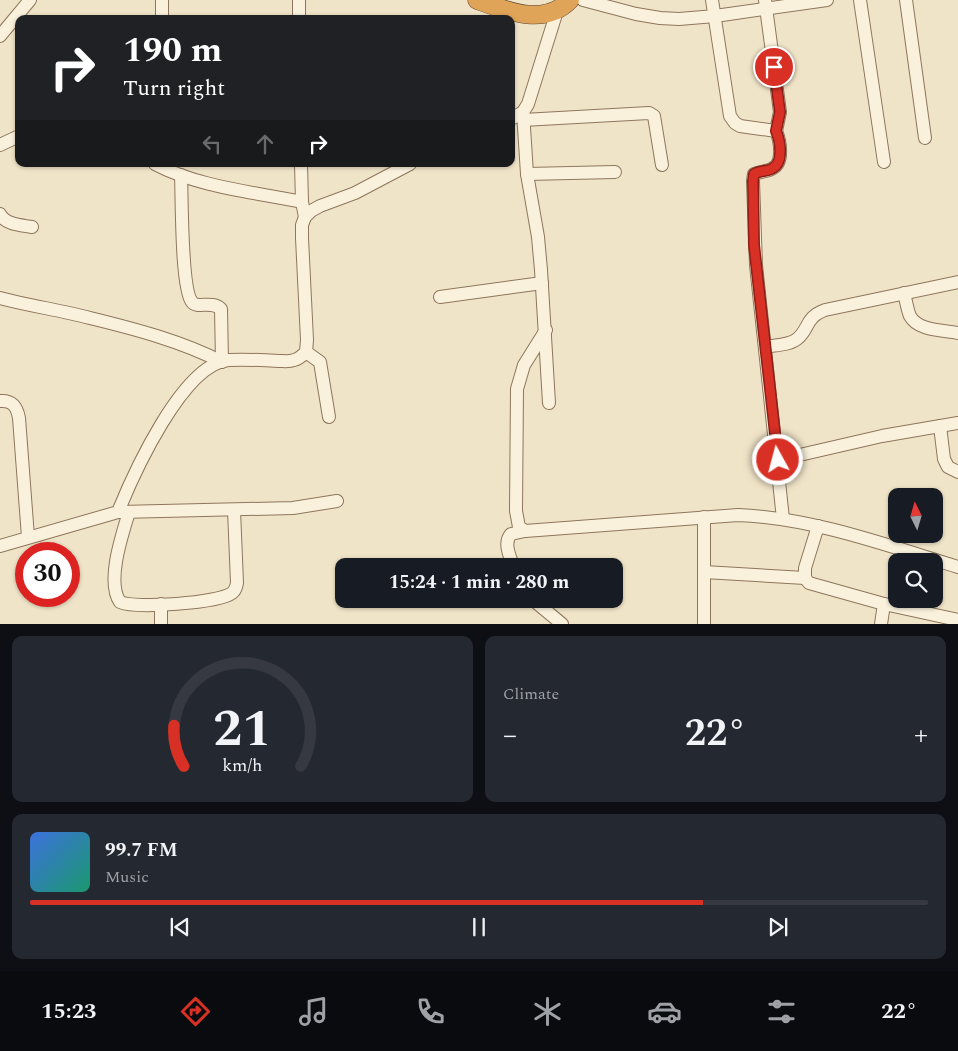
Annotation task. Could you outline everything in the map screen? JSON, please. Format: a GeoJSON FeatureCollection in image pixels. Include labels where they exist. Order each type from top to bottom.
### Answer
{"type":"FeatureCollection","features":[{"type":"Feature","properties":{"kind":"highway"},"geometry":{"type":"LineString","coordinates":[[477,0],[512,12],[528,15],[543,14],[564,4]]}},
{"type":"Feature","properties":{"kind":"street"},"geometry":{"type":"LineString","coordinates":[[18,15],[30,0]]}},
{"type":"Feature","properties":{"kind":"street"},"geometry":{"type":"LineString","coordinates":[[162,0],[162,15]]}},
{"type":"Feature","properties":{"kind":"street"},"geometry":{"type":"LineString","coordinates":[[583,0],[636,14],[679,19],[715,16],[766,4],[827,0]]}},
{"type":"Feature","properties":{"kind":"street"},"geometry":{"type":"LineString","coordinates":[[712,0],[730,116],[740,126],[776,131]]}},
{"type":"Feature","properties":{"kind":"street"},"geometry":{"type":"LineString","coordinates":[[860,0],[884,162]]}},
{"type":"Feature","properties":{"kind":"street"},"geometry":{"type":"LineString","coordinates":[[906,0],[924,138]]}},
{"type":"Feature","properties":{"kind":"street"},"geometry":{"type":"LineString","coordinates":[[549,403],[546,330],[538,238],[526,174],[519,117],[528,104],[564,4]]}},
{"type":"Feature","properties":{"kind":"street"},"geometry":{"type":"LineString","coordinates":[[766,4],[780,112],[776,131],[779,138],[779,158],[773,169],[762,170],[754,174],[754,245],[783,519]]}},
{"type":"Feature","properties":{"kind":"street"},"geometry":{"type":"LineString","coordinates":[[0,36],[15,18]]}},
{"type":"Feature","properties":{"kind":"street"},"geometry":{"type":"LineString","coordinates":[[519,117],[649,114],[654,116],[662,166]]}},
{"type":"Feature","properties":{"kind":"street"},"geometry":{"type":"LineString","coordinates":[[0,144],[15,138]]}},
{"type":"Feature","properties":{"kind":"street"},"geometry":{"type":"LineString","coordinates":[[164,167],[200,181],[302,202]]}},
{"type":"Feature","properties":{"kind":"street"},"geometry":{"type":"LineString","coordinates":[[301,167],[302,202],[305,217],[302,225],[302,238],[306,352]]}},
{"type":"Feature","properties":{"kind":"street"},"geometry":{"type":"LineString","coordinates":[[305,217],[320,206],[355,193],[404,167]]}},
{"type":"Feature","properties":{"kind":"street"},"geometry":{"type":"LineString","coordinates":[[526,174],[614,172]]}},
{"type":"Feature","properties":{"kind":"street"},"geometry":{"type":"LineString","coordinates":[[181,175],[184,265],[190,296],[192,302],[196,305],[210,304],[221,309],[222,362]]}},
{"type":"Feature","properties":{"kind":"street"},"geometry":{"type":"LineString","coordinates":[[0,214],[8,222],[32,227]]}},
{"type":"Feature","properties":{"kind":"street"},"geometry":{"type":"LineString","coordinates":[[766,347],[798,338],[811,318],[825,310],[958,282]]}},
{"type":"Feature","properties":{"kind":"street"},"geometry":{"type":"LineString","coordinates":[[440,297],[542,283]]}},
{"type":"Feature","properties":{"kind":"street"},"geometry":{"type":"LineString","coordinates":[[904,293],[909,314],[914,321],[922,326],[958,333]]}},
{"type":"Feature","properties":{"kind":"street"},"geometry":{"type":"LineString","coordinates":[[0,298],[134,330],[196,349],[222,362]]}},
{"type":"Feature","properties":{"kind":"street"},"geometry":{"type":"LineString","coordinates":[[525,531],[519,527],[516,511],[517,389],[524,365],[546,330]]}},
{"type":"Feature","properties":{"kind":"street"},"geometry":{"type":"LineString","coordinates":[[234,510],[237,583],[235,590],[231,594],[223,597],[161,604],[126,605],[115,596],[116,568],[123,512],[132,479],[160,426],[181,396],[212,365],[227,360],[293,361],[306,352]]}},
{"type":"Feature","properties":{"kind":"street"},"geometry":{"type":"LineString","coordinates":[[306,352],[320,362],[329,417]]}},
{"type":"Feature","properties":{"kind":"street"},"geometry":{"type":"LineString","coordinates":[[0,401],[6,400],[13,403],[19,418],[28,537]]}},
{"type":"Feature","properties":{"kind":"street"},"geometry":{"type":"LineString","coordinates":[[778,460],[882,436],[958,423]]}},
{"type":"Feature","properties":{"kind":"street"},"geometry":{"type":"LineString","coordinates":[[940,426],[944,459],[948,467],[958,472]]}},
{"type":"Feature","properties":{"kind":"street"},"geometry":{"type":"LineString","coordinates":[[0,546],[123,512],[292,508],[336,501]]}},
{"type":"Feature","properties":{"kind":"street"},"geometry":{"type":"LineString","coordinates":[[511,558],[507,539],[511,534],[525,531],[738,515],[783,519],[818,526],[958,567]]}},
{"type":"Feature","properties":{"kind":"street"},"geometry":{"type":"LineString","coordinates":[[704,517],[704,624]]}},
{"type":"Feature","properties":{"kind":"street"},"geometry":{"type":"LineString","coordinates":[[818,526],[805,568],[805,578],[809,583],[884,604],[958,620]]}},
{"type":"Feature","properties":{"kind":"street"},"geometry":{"type":"LineString","coordinates":[[704,572],[805,578]]}},
{"type":"Feature","properties":{"kind":"street"},"geometry":{"type":"LineString","coordinates":[[161,604],[161,624]]}},
{"type":"Feature","properties":{"kind":"street"},"geometry":{"type":"LineString","coordinates":[[880,624],[884,604]]}},
{"type":"Feature","properties":{"kind":"street"},"geometry":{"type":"LineString","coordinates":[[543,608],[562,624]]}},
{"type":"Feature","properties":{"kind":"route"},"geometry":{"type":"LineString","coordinates":[[774,67],[780,112],[776,131],[779,138],[779,158],[773,169],[762,170],[754,174],[753,181],[754,245],[778,460]]}}]}
